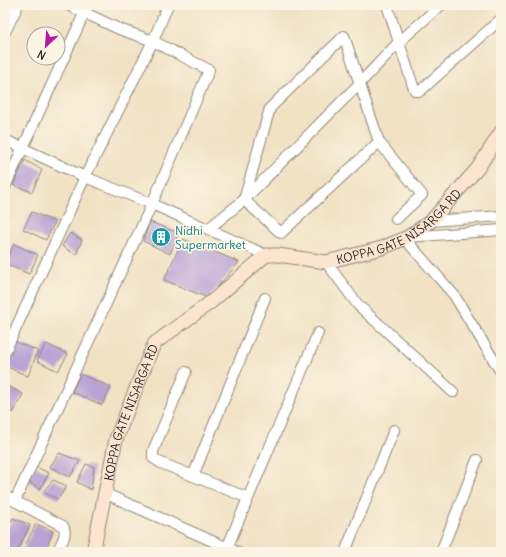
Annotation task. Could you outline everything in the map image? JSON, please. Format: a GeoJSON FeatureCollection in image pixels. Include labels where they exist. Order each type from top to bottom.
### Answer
{"type":"FeatureCollection","features":[{"type":"Feature","properties":{"kind":"street"},"geometry":{"type":"LineString","coordinates":[[5,32],[18,5]]}},
{"type":"Feature","properties":{"kind":"street"},"geometry":{"type":"LineString","coordinates":[[15,501],[152,204],[209,70],[153,41],[119,29],[86,9],[68,5]]}},
{"type":"Feature","properties":{"kind":"street"},"geometry":{"type":"LineString","coordinates":[[5,352],[85,177],[153,41],[168,5]]}},
{"type":"Feature","properties":{"kind":"street"},"geometry":{"type":"LineString","coordinates":[[386,5],[414,89],[416,91],[420,91],[501,19]]}},
{"type":"Feature","properties":{"kind":"street"},"geometry":{"type":"LineString","coordinates":[[208,229],[244,200],[399,42],[441,5]]}},
{"type":"Feature","properties":{"kind":"street"},"geometry":{"type":"LineString","coordinates":[[5,186],[86,9]]}},
{"type":"Feature","properties":{"kind":"street"},"geometry":{"type":"LineString","coordinates":[[244,200],[270,108],[344,36],[378,142],[422,195],[396,219]]}},
{"type":"Feature","properties":{"kind":"street","name":"KOPPA GATE NISARGA RD"},"geometry":{"type":"LineString","coordinates":[[93,552],[116,439],[155,343],[211,302],[266,255],[278,255],[326,262],[382,248],[407,238],[431,221],[478,168],[501,132]]}},
{"type":"Feature","properties":{"kind":"street"},"geometry":{"type":"LineString","coordinates":[[5,140],[85,177],[152,204],[266,255]]}},
{"type":"Feature","properties":{"kind":"street"},"geometry":{"type":"LineString","coordinates":[[244,200],[281,233],[378,142]]}},
{"type":"Feature","properties":{"kind":"street"},"geometry":{"type":"LineString","coordinates":[[431,221],[501,216]]}},
{"type":"Feature","properties":{"kind":"street"},"geometry":{"type":"LineString","coordinates":[[407,238],[501,230]]}},
{"type":"Feature","properties":{"kind":"street"},"geometry":{"type":"LineString","coordinates":[[407,238],[454,295],[501,372]]}},
{"type":"Feature","properties":{"kind":"street"},"geometry":{"type":"LineString","coordinates":[[326,262],[358,305],[453,392]]}},
{"type":"Feature","properties":{"kind":"street"},"geometry":{"type":"LineString","coordinates":[[193,476],[265,298]]}},
{"type":"Feature","properties":{"kind":"street"},"geometry":{"type":"LineString","coordinates":[[227,548],[318,333]]}},
{"type":"Feature","properties":{"kind":"street"},"geometry":{"type":"LineString","coordinates":[[186,372],[153,452],[153,458],[161,463],[248,498]]}},
{"type":"Feature","properties":{"kind":"street"},"geometry":{"type":"LineString","coordinates":[[344,552],[394,430]]}},
{"type":"Feature","properties":{"kind":"street"},"geometry":{"type":"LineString","coordinates":[[441,552],[477,460]]}},
{"type":"Feature","properties":{"kind":"street"},"geometry":{"type":"LineString","coordinates":[[104,493],[237,552]]}},
{"type":"Feature","properties":{"kind":"street"},"geometry":{"type":"LineString","coordinates":[[5,496],[63,526],[65,535],[58,552]]}},
{"type":"Feature","properties":{"kind":"building"},"geometry":{"type":"Polygon","coordinates":[[[25,160],[42,170],[32,192],[13,185],[25,160]]]}},
{"type":"Feature","properties":{"kind":"building"},"geometry":{"type":"Polygon","coordinates":[[[32,212],[55,222],[46,240],[23,229],[32,212]]]}},
{"type":"Feature","properties":{"kind":"building","name":"Nidhi Supermarket"},"geometry":{"type":"Polygon","coordinates":[[[150,222],[179,233],[170,254],[143,241],[150,222]]]}},
{"type":"Feature","properties":{"kind":"building"},"geometry":{"type":"Polygon","coordinates":[[[70,233],[82,240],[76,255],[62,246],[70,233]]]}},
{"type":"Feature","properties":{"kind":"building"},"geometry":{"type":"Polygon","coordinates":[[[183,239],[239,262],[208,298],[164,280],[183,239]]]}},
{"type":"Feature","properties":{"kind":"building"},"geometry":{"type":"Polygon","coordinates":[[[14,244],[38,255],[29,274],[5,264],[14,244]]]}},
{"type":"Feature","properties":{"kind":"building"},"geometry":{"type":"Polygon","coordinates":[[[14,341],[38,351],[28,376],[5,366],[14,341]]]}},
{"type":"Feature","properties":{"kind":"building"},"geometry":{"type":"Polygon","coordinates":[[[46,344],[68,354],[58,371],[37,361],[46,344]]]}},
{"type":"Feature","properties":{"kind":"building"},"geometry":{"type":"Polygon","coordinates":[[[80,374],[111,387],[102,405],[72,392],[80,374]]]}},
{"type":"Feature","properties":{"kind":"building"},"geometry":{"type":"Polygon","coordinates":[[[5,385],[23,394],[13,413],[5,408],[5,385]]]}},
{"type":"Feature","properties":{"kind":"building"},"geometry":{"type":"Polygon","coordinates":[[[59,453],[80,461],[70,477],[50,467],[59,453]]]}},
{"type":"Feature","properties":{"kind":"building"},"geometry":{"type":"Polygon","coordinates":[[[86,464],[94,467],[91,490],[77,482],[86,464]]]}},
{"type":"Feature","properties":{"kind":"building"},"geometry":{"type":"Polygon","coordinates":[[[36,467],[49,473],[40,489],[26,480],[36,467]]]}},
{"type":"Feature","properties":{"kind":"building"},"geometry":{"type":"Polygon","coordinates":[[[53,480],[67,486],[58,499],[43,492],[53,480]]]}},
{"type":"Feature","properties":{"kind":"building"},"geometry":{"type":"Polygon","coordinates":[[[13,518],[30,525],[17,552],[11,552],[5,549],[5,533],[13,518]]]}},
{"type":"Feature","properties":{"kind":"building"},"geometry":{"type":"Polygon","coordinates":[[[36,524],[53,531],[45,552],[32,552],[24,548],[36,524]]]}},
{"type":"Feature","properties":{"kind":"place","name":"Nidhi Supermarket"},"geometry":{"type":"Point","coordinates":[161,237]}}]}
